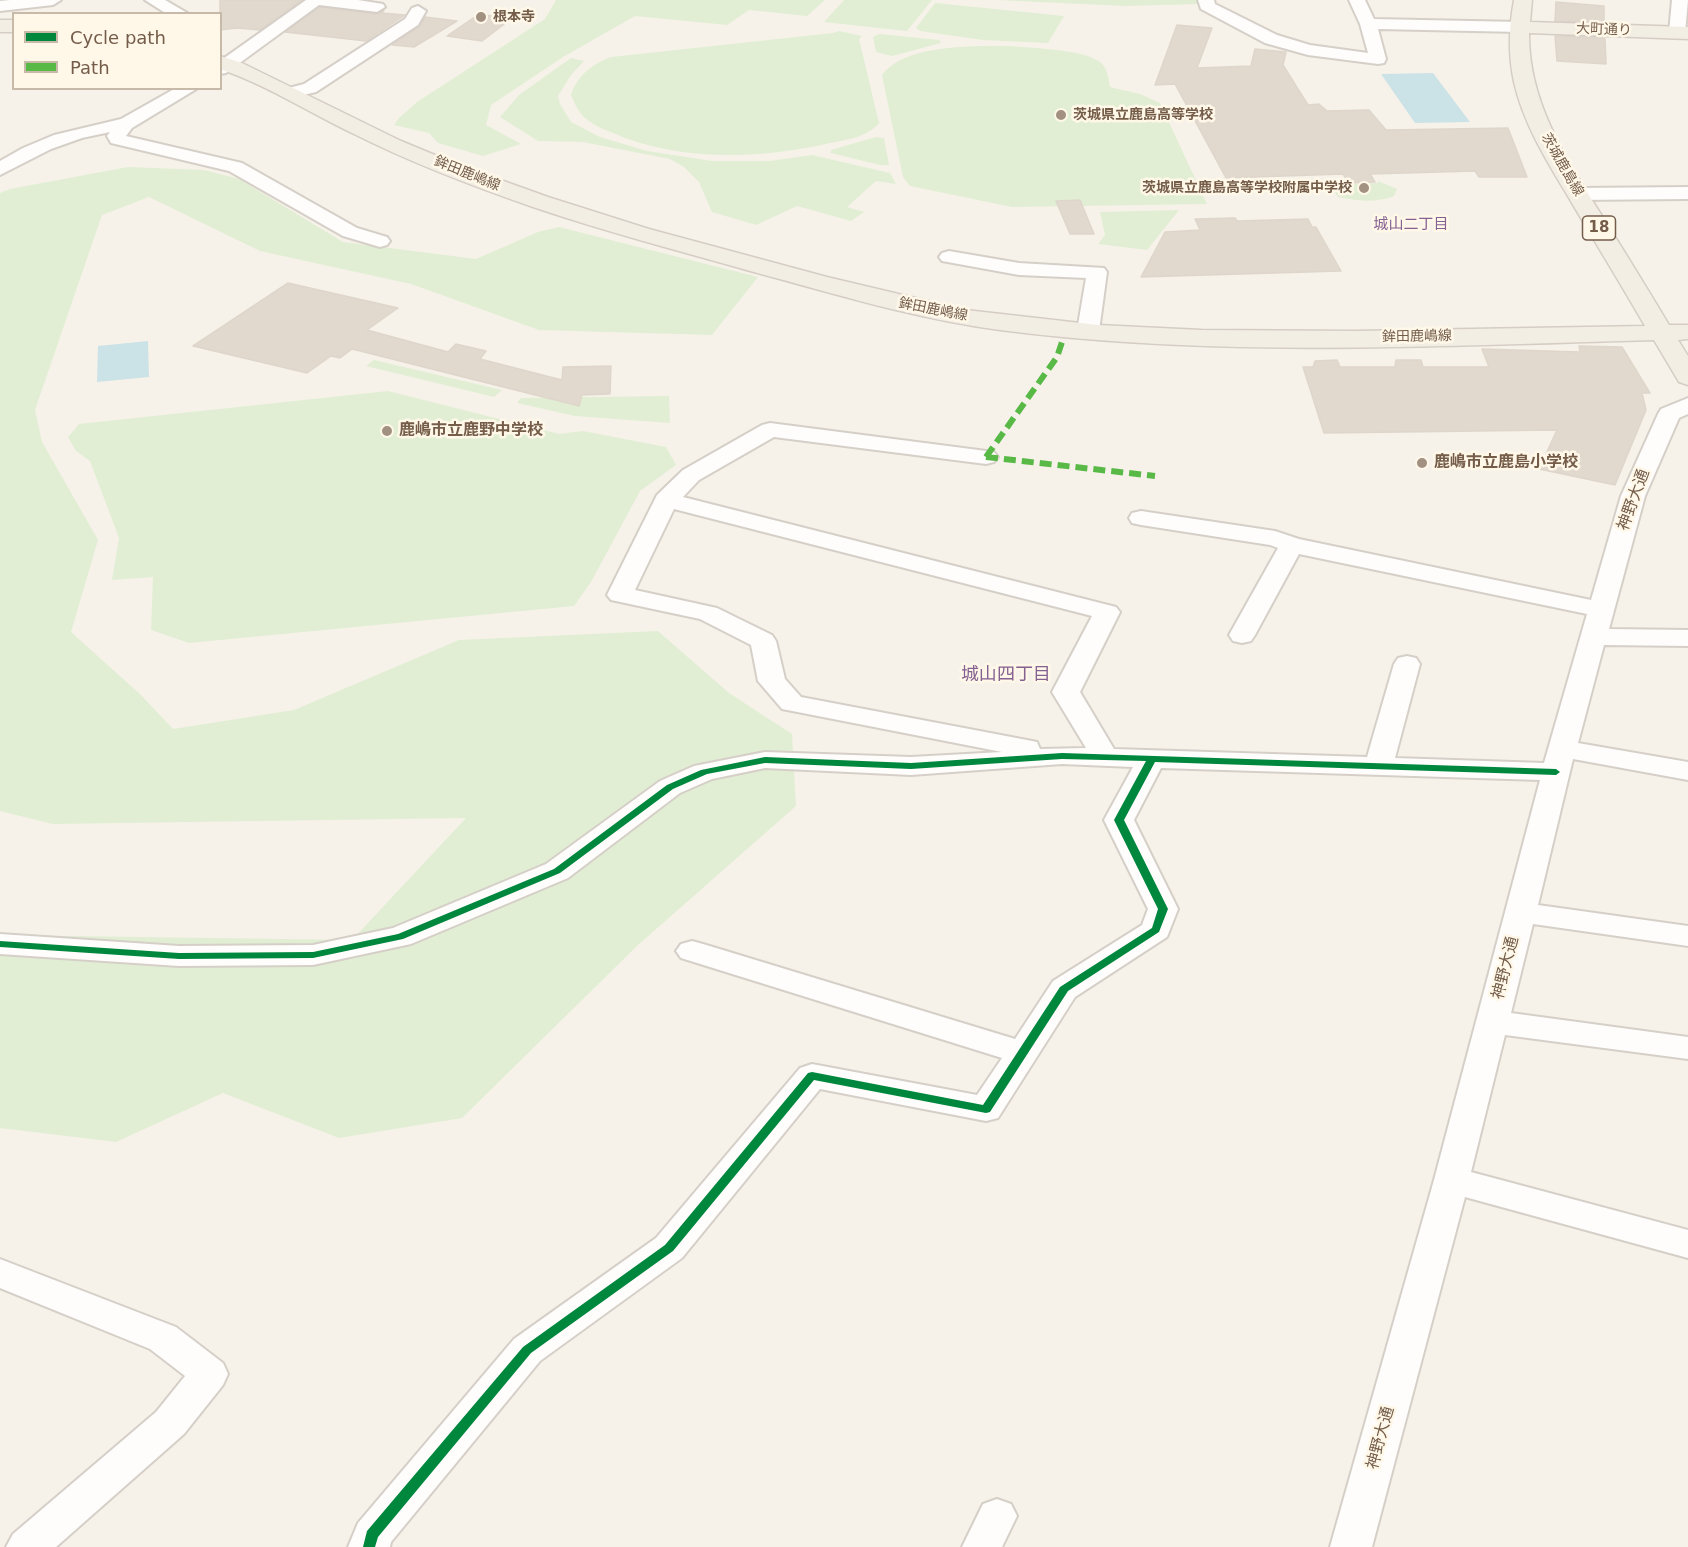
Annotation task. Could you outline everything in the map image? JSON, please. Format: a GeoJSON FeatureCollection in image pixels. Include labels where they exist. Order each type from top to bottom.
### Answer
{"type":"FeatureCollection","features":[{"type":"Feature","properties":{"kind":"main road","name":"茨城鹿島線"},"geometry":{"type":"LineString","coordinates":[[1522,0],[1521,60],[1532,109],[1545,137],[1578,194],[1688,377]]}},
{"type":"Feature","properties":{"kind":"main road","name":"大町通り"},"geometry":{"type":"LineString","coordinates":[[1520,27],[1683,33]]}},
{"type":"Feature","properties":{"kind":"main road","name":"鉾田鹿嶋線"},"geometry":{"type":"LineString","coordinates":[[227,59],[337,118],[455,170],[517,194],[632,231],[888,301],[998,322],[1170,336],[1333,339],[1688,332]]}},
{"type":"Feature","properties":{"kind":"street"},"geometry":{"type":"LineString","coordinates":[[0,6],[54,0]]}},
{"type":"Feature","properties":{"kind":"street"},"geometry":{"type":"LineString","coordinates":[[153,0],[177,12]]}},
{"type":"Feature","properties":{"kind":"street"},"geometry":{"type":"LineString","coordinates":[[227,59],[314,0],[377,7]]}},
{"type":"Feature","properties":{"kind":"street"},"geometry":{"type":"LineString","coordinates":[[1206,0],[1207,6],[1271,39],[1308,50],[1378,59],[1368,24],[1357,0]]}},
{"type":"Feature","properties":{"kind":"street"},"geometry":{"type":"LineString","coordinates":[[1680,0],[1683,33]]}},
{"type":"Feature","properties":{"kind":"street"},"geometry":{"type":"LineString","coordinates":[[291,93],[310,88],[320,82],[412,22],[418,11]]}},
{"type":"Feature","properties":{"kind":"street"},"geometry":{"type":"LineString","coordinates":[[1368,24],[1520,27]]}},
{"type":"Feature","properties":{"kind":"street"},"geometry":{"type":"LineString","coordinates":[[186,90],[126,124],[116,136],[117,139],[235,167],[350,232],[380,241]]}},
{"type":"Feature","properties":{"kind":"street"},"geometry":{"type":"LineString","coordinates":[[0,169],[23,153],[47,142],[104,127],[126,124]]}},
{"type":"Feature","properties":{"kind":"street"},"geometry":{"type":"LineString","coordinates":[[1578,194],[1688,192]]}},
{"type":"Feature","properties":{"kind":"street"},"geometry":{"type":"LineString","coordinates":[[949,256],[1019,269],[1097,272],[1088,331]]}},
{"type":"Feature","properties":{"kind":"street","name":"神野大通"},"geometry":{"type":"LineString","coordinates":[[1351,1547],[1452,1180],[1559,761],[1632,496],[1669,414],[1688,405]]}},
{"type":"Feature","properties":{"kind":"street"},"geometry":{"type":"LineString","coordinates":[[986,457],[770,430],[691,475],[666,500],[620,595],[708,614],[763,641],[772,681],[792,703],[1062,756]]}},
{"type":"Feature","properties":{"kind":"street"},"geometry":{"type":"LineString","coordinates":[[666,500],[1107,612],[1066,692],[1105,758]]}},
{"type":"Feature","properties":{"kind":"street"},"geometry":{"type":"LineString","coordinates":[[1141,518],[1275,538],[1292,545],[1596,623],[1688,638]]}},
{"type":"Feature","properties":{"kind":"street"},"geometry":{"type":"LineString","coordinates":[[1242,635],[1292,545]]}},
{"type":"Feature","properties":{"kind":"street"},"geometry":{"type":"LineString","coordinates":[[1378,766],[1407,664]]}},
{"type":"Feature","properties":{"kind":"street"},"geometry":{"type":"LineString","coordinates":[[0,944],[179,956],[313,955],[399,937],[557,872],[670,787],[704,772],[765,760],[911,766],[1062,756],[1378,766],[1559,761],[1688,771]]}},
{"type":"Feature","properties":{"kind":"street"},"geometry":{"type":"LineString","coordinates":[[369,1547],[372,1535],[527,1350],[669,1248],[812,1076],[986,1109],[1064,989],[1156,930],[1163,909],[1119,820],[1151,760]]}},
{"type":"Feature","properties":{"kind":"street"},"geometry":{"type":"LineString","coordinates":[[1520,912],[1688,936]]}},
{"type":"Feature","properties":{"kind":"street"},"geometry":{"type":"LineString","coordinates":[[692,951],[1022,1053]]}},
{"type":"Feature","properties":{"kind":"street"},"geometry":{"type":"LineString","coordinates":[[1493,1022],[1688,1048]]}},
{"type":"Feature","properties":{"kind":"street"},"geometry":{"type":"LineString","coordinates":[[1452,1180],[1688,1244]]}},
{"type":"Feature","properties":{"kind":"street"},"geometry":{"type":"LineString","coordinates":[[0,1273],[163,1338],[208,1374],[170,1423],[27,1547]]}},
{"type":"Feature","properties":{"kind":"green space"},"geometry":{"type":"Polygon","coordinates":[[[556,0],[825,0],[807,16],[749,10],[727,25],[635,16],[563,57],[491,105],[486,125],[521,144],[483,156],[438,143],[429,133],[394,125],[417,102],[545,19],[556,0]]]}},
{"type":"Feature","properties":{"kind":"green space"},"geometry":{"type":"Polygon","coordinates":[[[844,0],[932,0],[907,31],[824,22],[844,0]]]}},
{"type":"Feature","properties":{"kind":"green space"},"geometry":{"type":"Polygon","coordinates":[[[996,0],[1199,0],[1199,4],[1125,6],[996,0]]]}},
{"type":"Feature","properties":{"kind":"green space"},"geometry":{"type":"Polygon","coordinates":[[[935,3],[1064,16],[1048,43],[983,40],[920,31],[916,28],[935,3]]]}},
{"type":"Feature","properties":{"kind":"green space"},"geometry":{"type":"Polygon","coordinates":[[[839,31],[862,36],[859,39],[879,123],[869,132],[850,139],[748,155],[692,153],[665,149],[638,142],[593,124],[580,113],[571,95],[577,82],[586,72],[611,57],[839,31]]]}},
{"type":"Feature","properties":{"kind":"green space"},"geometry":{"type":"Polygon","coordinates":[[[879,34],[939,40],[941,43],[892,56],[876,52],[873,37],[879,34]]]}},
{"type":"Feature","properties":{"kind":"green space"},"geometry":{"type":"Polygon","coordinates":[[[1008,46],[1082,54],[1100,62],[1108,77],[1110,87],[1140,94],[1160,103],[1207,204],[1012,207],[910,186],[903,177],[882,75],[892,65],[922,52],[959,47],[1008,46]]]}},
{"type":"Feature","properties":{"kind":"green space"},"geometry":{"type":"Polygon","coordinates":[[[571,58],[584,61],[571,75],[558,96],[560,104],[571,122],[600,137],[647,151],[712,161],[770,161],[812,155],[890,173],[896,184],[876,181],[847,207],[864,212],[851,221],[797,206],[756,225],[712,212],[699,182],[684,167],[670,159],[583,142],[538,141],[500,117],[519,95],[571,58]]]}},
{"type":"Feature","properties":{"kind":"green space"},"geometry":{"type":"Polygon","coordinates":[[[876,137],[884,138],[889,165],[880,165],[831,153],[831,150],[876,137]]]}},
{"type":"Feature","properties":{"kind":"green space"},"geometry":{"type":"Polygon","coordinates":[[[128,167],[204,170],[239,179],[343,242],[476,259],[538,232],[559,227],[758,277],[712,335],[539,330],[411,284],[260,251],[149,197],[102,215],[35,410],[42,442],[98,540],[71,632],[141,695],[173,729],[294,710],[459,640],[658,631],[729,693],[792,734],[796,806],[638,945],[462,1118],[339,1138],[223,1093],[116,1142],[0,1128],[0,935],[352,940],[466,818],[53,824],[0,811],[0,193],[10,189],[128,167]]]}},
{"type":"Feature","properties":{"kind":"green space"},"geometry":{"type":"Polygon","coordinates":[[[1345,181],[1347,184],[1378,183],[1378,181],[1397,189],[1394,196],[1380,200],[1338,197],[1333,189],[1339,182],[1345,181]]]}},
{"type":"Feature","properties":{"kind":"green space"},"geometry":{"type":"Polygon","coordinates":[[[1179,210],[1147,250],[1098,244],[1105,235],[1100,212],[1179,210]]]}},
{"type":"Feature","properties":{"kind":"green space"},"geometry":{"type":"Polygon","coordinates":[[[374,360],[502,390],[494,397],[366,366],[374,360]]]}},
{"type":"Feature","properties":{"kind":"green space"},"geometry":{"type":"Polygon","coordinates":[[[388,391],[559,434],[583,431],[666,447],[676,465],[640,491],[591,582],[574,606],[189,643],[151,630],[153,577],[112,580],[119,538],[90,461],[76,451],[68,437],[79,424],[388,391]]]}},
{"type":"Feature","properties":{"kind":"green space"},"geometry":{"type":"Polygon","coordinates":[[[669,396],[670,423],[575,416],[517,403],[521,398],[669,396]]]}},
{"type":"Feature","properties":{"kind":"water"},"geometry":{"type":"Polygon","coordinates":[[[1433,73],[1470,122],[1415,123],[1381,74],[1433,73]]]}},
{"type":"Feature","properties":{"kind":"water"},"geometry":{"type":"Polygon","coordinates":[[[148,341],[149,377],[97,382],[98,346],[148,341]]]}},
{"type":"Feature","properties":{"kind":"building"},"geometry":{"type":"Polygon","coordinates":[[[220,0],[302,0],[260,30],[237,28],[222,30],[222,12],[220,12],[220,0]]]}},
{"type":"Feature","properties":{"kind":"building"},"geometry":{"type":"Polygon","coordinates":[[[1556,2],[1604,6],[1604,22],[1555,21],[1556,2]]]}},
{"type":"Feature","properties":{"kind":"building"},"geometry":{"type":"Polygon","coordinates":[[[320,7],[377,14],[384,10],[382,13],[405,15],[366,41],[285,32],[320,7]]]}},
{"type":"Feature","properties":{"kind":"building"},"geometry":{"type":"Polygon","coordinates":[[[479,14],[511,19],[482,41],[447,36],[479,14]]]}},
{"type":"Feature","properties":{"kind":"building"},"geometry":{"type":"Polygon","coordinates":[[[425,17],[457,21],[414,47],[392,45],[419,27],[425,17]]]}},
{"type":"Feature","properties":{"kind":"building"},"geometry":{"type":"Polygon","coordinates":[[[1177,25],[1212,28],[1197,68],[1251,66],[1255,49],[1286,52],[1283,65],[1308,105],[1319,104],[1327,111],[1369,110],[1386,130],[1508,128],[1527,177],[1479,177],[1475,171],[1370,174],[1375,182],[1349,183],[1343,174],[1226,178],[1175,84],[1155,85],[1177,25]]]}},
{"type":"Feature","properties":{"kind":"building"},"geometry":{"type":"Polygon","coordinates":[[[1555,36],[1605,38],[1606,64],[1557,61],[1555,36]]]}},
{"type":"Feature","properties":{"kind":"building"},"geometry":{"type":"Polygon","coordinates":[[[1080,200],[1094,234],[1070,234],[1056,201],[1080,200]]]}},
{"type":"Feature","properties":{"kind":"building"},"geometry":{"type":"Polygon","coordinates":[[[1235,218],[1237,221],[1308,219],[1312,227],[1316,227],[1341,271],[1141,277],[1165,232],[1200,230],[1195,219],[1235,218]]]}},
{"type":"Feature","properties":{"kind":"building"},"geometry":{"type":"Polygon","coordinates":[[[288,283],[398,308],[367,330],[448,352],[456,344],[486,351],[480,359],[562,380],[563,367],[611,366],[610,394],[582,395],[579,406],[352,349],[340,358],[331,356],[307,373],[193,346],[288,283]]]}},
{"type":"Feature","properties":{"kind":"building"},"geometry":{"type":"Polygon","coordinates":[[[1579,346],[1622,347],[1650,393],[1642,393],[1646,410],[1615,485],[1539,469],[1557,430],[1324,433],[1303,367],[1313,367],[1315,361],[1337,360],[1340,367],[1395,367],[1396,360],[1421,360],[1423,367],[1489,367],[1482,349],[1580,352],[1579,346]]]}},
{"type":"Feature","properties":{"kind":"marked path"},"geometry":{"type":"LineString","coordinates":[[986,457],[1057,357],[1062,342]]}},
{"type":"Feature","properties":{"kind":"marked path"},"geometry":{"type":"LineString","coordinates":[[986,457],[1155,476]]}},
{"type":"Feature","properties":{"kind":"cycle path"},"geometry":{"type":"LineString","coordinates":[[0,944],[179,956],[313,955],[400,937],[557,871],[670,787],[704,772],[765,760],[911,766],[1062,756],[1556,772]]}},
{"type":"Feature","properties":{"kind":"cycle path"},"geometry":{"type":"LineString","coordinates":[[369,1547],[372,1535],[527,1350],[669,1248],[812,1076],[986,1109],[1064,989],[1156,930],[1163,909],[1119,820],[1151,760]]}},
{"type":"Feature","properties":{"kind":"place","name":"根本寺"},"geometry":{"type":"Point","coordinates":[481,17]}},
{"type":"Feature","properties":{"kind":"place","name":"茨城県立鹿島高等学校"},"geometry":{"type":"Point","coordinates":[1061,115]}},
{"type":"Feature","properties":{"kind":"place","name":"茨城県立鹿島高等学校附属中学校"},"geometry":{"type":"Point","coordinates":[1364,188]}},
{"type":"Feature","properties":{"kind":"place","name":"鹿嶋市立鹿野中学校"},"geometry":{"type":"Point","coordinates":[387,431]}},
{"type":"Feature","properties":{"kind":"place","name":"鹿嶋市立鹿島小学校"},"geometry":{"type":"Point","coordinates":[1422,463]}},
{"type":"Feature","properties":{"kind":"district","name":"城山二丁目"},"geometry":{"type":"Point","coordinates":[1411,225]}},
{"type":"Feature","properties":{"kind":"district","name":"城山四丁目"},"geometry":{"type":"Point","coordinates":[1006,675]}}]}
